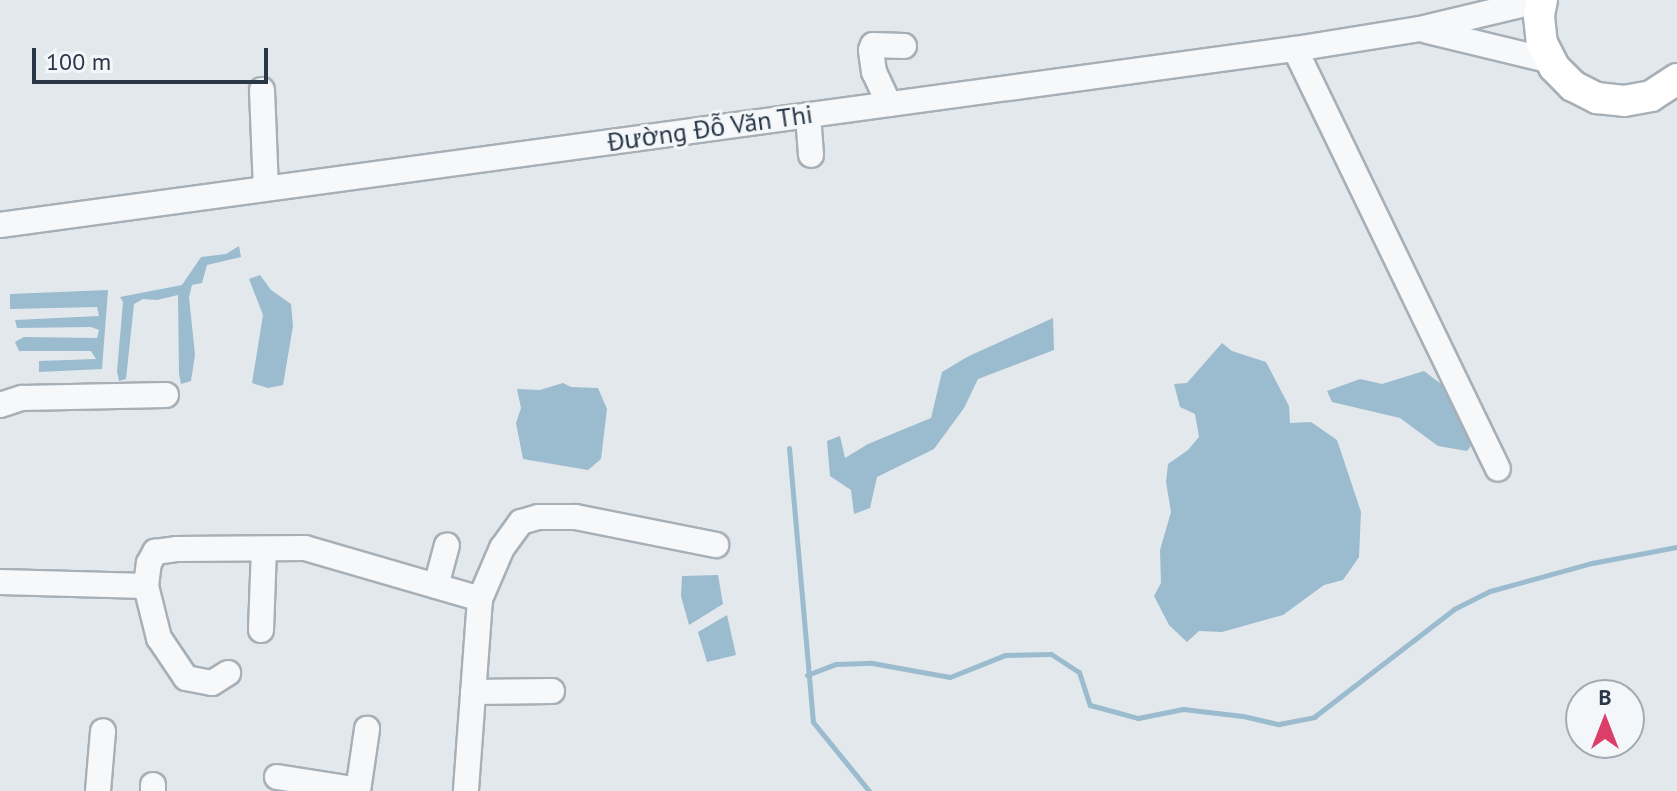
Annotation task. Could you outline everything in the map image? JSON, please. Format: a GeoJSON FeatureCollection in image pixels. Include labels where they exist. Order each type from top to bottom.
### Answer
{"type":"FeatureCollection","features":[{"type":"Feature","properties":{"kind":"main road"},"geometry":{"type":"LineString","coordinates":[[1542,0],[1539,16],[1542,43],[1551,61],[1573,86],[1597,98],[1624,101],[1651,96],[1677,79]]}},
{"type":"Feature","properties":{"kind":"street","name":"Đường Đỗ Văn Thi"},"geometry":{"type":"LineString","coordinates":[[0,225],[1295,49],[1420,29],[1542,0]]}},
{"type":"Feature","properties":{"kind":"street","name":"Đường Đỗ Văn Thi"},"geometry":{"type":"LineString","coordinates":[[1420,29],[1551,61]]}},
{"type":"Feature","properties":{"kind":"street"},"geometry":{"type":"LineString","coordinates":[[889,104],[874,72],[871,50],[873,45],[904,46]]}},
{"type":"Feature","properties":{"kind":"street"},"geometry":{"type":"LineString","coordinates":[[1295,49],[1498,468]]}},
{"type":"Feature","properties":{"kind":"street"},"geometry":{"type":"LineString","coordinates":[[262,90],[266,188]]}},
{"type":"Feature","properties":{"kind":"street"},"geometry":{"type":"LineString","coordinates":[[808,115],[811,155]]}},
{"type":"Feature","properties":{"kind":"street"},"geometry":{"type":"LineString","coordinates":[[0,405],[22,398],[66,395],[166,395]]}},
{"type":"Feature","properties":{"kind":"street"},"geometry":{"type":"LineString","coordinates":[[466,791],[480,599],[502,548],[521,522],[538,517],[576,517],[716,545]]}},
{"type":"Feature","properties":{"kind":"street"},"geometry":{"type":"LineString","coordinates":[[436,586],[447,545]]}},
{"type":"Feature","properties":{"kind":"street"},"geometry":{"type":"LineString","coordinates":[[228,673],[212,683],[186,678],[159,638],[146,586],[149,563],[155,552],[176,549],[305,548],[480,599]]}},
{"type":"Feature","properties":{"kind":"street"},"geometry":{"type":"LineString","coordinates":[[261,630],[264,549]]}},
{"type":"Feature","properties":{"kind":"street"},"geometry":{"type":"LineString","coordinates":[[0,582],[146,586]]}},
{"type":"Feature","properties":{"kind":"street"},"geometry":{"type":"LineString","coordinates":[[473,692],[552,691]]}},
{"type":"Feature","properties":{"kind":"street"},"geometry":{"type":"LineString","coordinates":[[277,777],[358,790],[367,729]]}},
{"type":"Feature","properties":{"kind":"street"},"geometry":{"type":"LineString","coordinates":[[98,791],[103,731]]}},
{"type":"Feature","properties":{"kind":"water"},"geometry":{"type":"Polygon","coordinates":[[[239,246],[241,257],[207,265],[202,283],[192,285],[189,297],[195,355],[191,381],[181,384],[179,374],[178,295],[157,300],[143,299],[134,304],[126,379],[119,381],[117,371],[123,302],[120,297],[182,285],[201,257],[226,254],[239,246]]]}},
{"type":"Feature","properties":{"kind":"water"},"geometry":{"type":"Polygon","coordinates":[[[260,275],[271,290],[291,304],[293,326],[283,385],[268,388],[252,383],[263,315],[249,279],[260,275]]]}},
{"type":"Feature","properties":{"kind":"water"},"geometry":{"type":"Polygon","coordinates":[[[108,290],[102,369],[39,372],[39,361],[96,359],[91,351],[19,351],[15,342],[24,337],[97,338],[99,330],[91,327],[17,328],[15,320],[99,316],[97,307],[10,309],[10,294],[108,290]]]}},
{"type":"Feature","properties":{"kind":"water"},"geometry":{"type":"Polygon","coordinates":[[[1053,318],[1054,350],[978,379],[964,408],[934,449],[877,477],[870,508],[854,514],[851,490],[830,476],[827,441],[840,436],[845,458],[868,444],[931,418],[942,372],[967,357],[1053,318]]]}},
{"type":"Feature","properties":{"kind":"water"},"geometry":{"type":"Polygon","coordinates":[[[1222,343],[1232,351],[1266,362],[1289,406],[1290,423],[1311,422],[1337,440],[1361,512],[1359,557],[1343,580],[1324,585],[1283,615],[1222,632],[1199,631],[1187,642],[1169,625],[1154,596],[1161,583],[1160,550],[1171,512],[1166,482],[1168,464],[1188,450],[1199,437],[1195,414],[1180,407],[1174,384],[1187,383],[1222,343]]]}},
{"type":"Feature","properties":{"kind":"water"},"geometry":{"type":"Polygon","coordinates":[[[1424,371],[1445,387],[1474,442],[1467,451],[1438,446],[1400,418],[1332,402],[1327,391],[1360,379],[1382,384],[1424,371]]]}},
{"type":"Feature","properties":{"kind":"water"},"geometry":{"type":"Polygon","coordinates":[[[563,383],[571,387],[598,388],[607,409],[601,459],[588,470],[523,459],[516,423],[521,408],[517,389],[540,390],[563,383]]]}},
{"type":"Feature","properties":{"kind":"water"},"geometry":{"type":"Polygon","coordinates":[[[718,575],[723,604],[689,625],[681,596],[682,576],[718,575]]]}},
{"type":"Feature","properties":{"kind":"water"},"geometry":{"type":"Polygon","coordinates":[[[727,615],[736,655],[707,662],[698,632],[727,615]]]}},
{"type":"Feature","properties":{"kind":"waterway"},"geometry":{"type":"LineString","coordinates":[[789,448],[813,722],[869,791]]}},
{"type":"Feature","properties":{"kind":"waterway"},"geometry":{"type":"LineString","coordinates":[[807,675],[836,664],[872,663],[950,677],[1005,655],[1051,654],[1079,672],[1090,705],[1138,718],[1183,709],[1279,724],[1314,717],[1454,609],[1490,591],[1592,563],[1677,547]]}}]}
